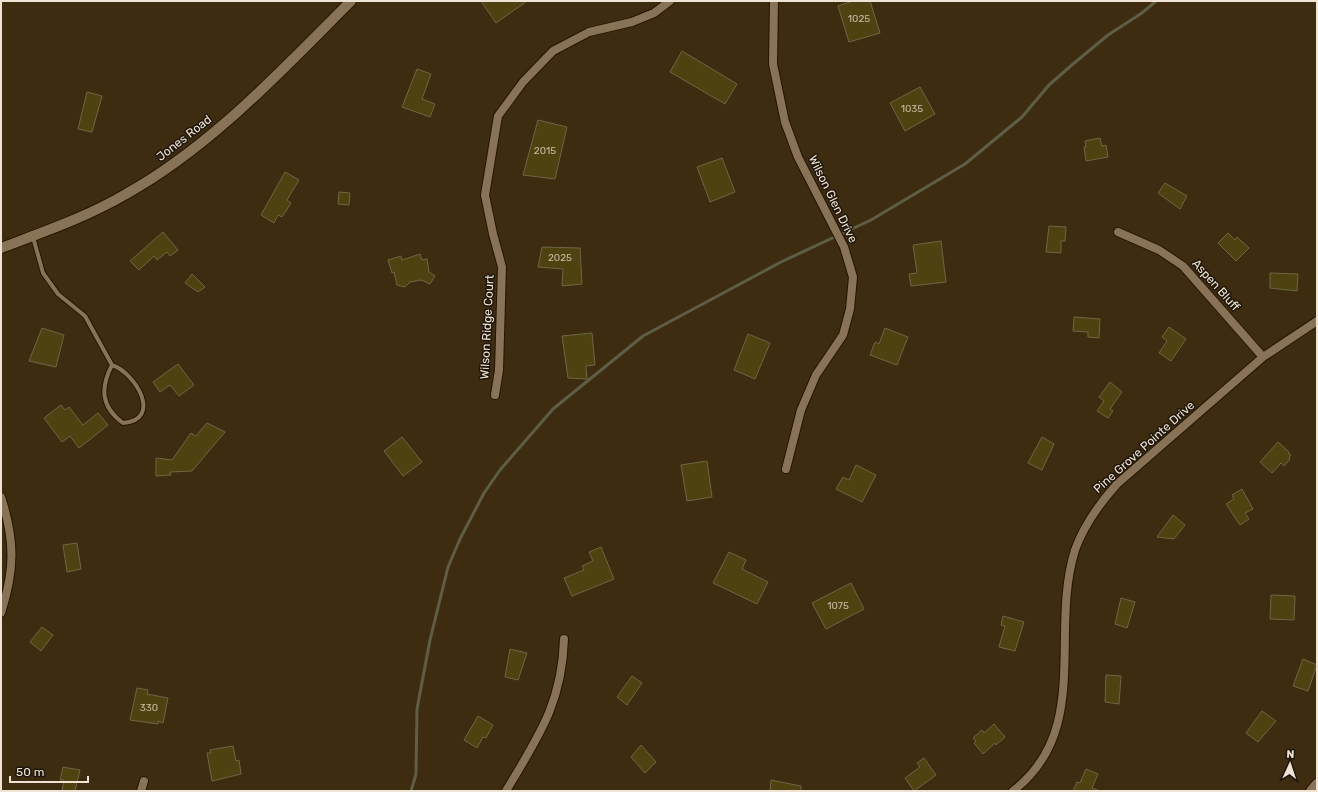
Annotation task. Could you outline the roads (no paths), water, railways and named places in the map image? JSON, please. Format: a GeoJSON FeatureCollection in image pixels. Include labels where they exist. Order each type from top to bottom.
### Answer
{"type":"FeatureCollection","features":[{"type":"Feature","properties":{"kind":"street","name":"Jones Road"},"geometry":{"type":"LineString","coordinates":[[1,248],[83,215],[126,194],[166,170],[202,144],[351,1]]}},
{"type":"Feature","properties":{"kind":"street","name":"Wilson Ridge Court"},"geometry":{"type":"LineString","coordinates":[[495,395],[499,370],[502,267],[492,234],[485,195],[498,116],[523,82],[553,52],[589,32],[632,22],[654,13],[670,1]]}},
{"type":"Feature","properties":{"kind":"street","name":"Wilson Glen Drive"},"geometry":{"type":"LineString","coordinates":[[774,1],[773,64],[785,122],[798,157],[844,248],[852,277],[850,310],[843,335],[816,376],[804,403],[786,469]]}},
{"type":"Feature","properties":{"kind":"street","name":"Aspen Bluff"},"geometry":{"type":"LineString","coordinates":[[1118,232],[1159,250],[1183,266],[1263,357]]}},
{"type":"Feature","properties":{"kind":"street","name":"Pine Grove Pointe Drive"},"geometry":{"type":"LineString","coordinates":[[1014,791],[1024,783],[1041,764],[1053,742],[1061,717],[1065,618],[1069,576],[1075,550],[1086,524],[1100,503],[1117,484],[1263,357],[1317,321]]}},
{"type":"Feature","properties":{"kind":"street"},"geometry":{"type":"LineString","coordinates":[[1,498],[10,530],[12,556],[9,586],[1,613]]}},
{"type":"Feature","properties":{"kind":"street"},"geometry":{"type":"LineString","coordinates":[[506,791],[550,714],[561,677],[564,639]]}},
{"type":"Feature","properties":{"kind":"street"},"geometry":{"type":"LineString","coordinates":[[141,791],[144,781]]}},
{"type":"Feature","properties":{"kind":"street"},"geometry":{"type":"LineString","coordinates":[[1310,791],[1317,784]]}},
{"type":"Feature","properties":{"kind":"lane"},"geometry":{"type":"LineString","coordinates":[[33,236],[43,272],[58,294],[85,316],[112,365],[121,368],[132,379],[143,401],[143,412],[139,418],[122,423],[113,416],[106,405],[104,387],[112,365]]}},
{"type":"Feature","properties":{"kind":"waterway"},"geometry":{"type":"LineString","coordinates":[[411,791],[416,774],[417,709],[430,640],[448,567],[460,539],[484,493],[500,470],[553,409],[643,336],[781,262],[871,220],[965,164],[1022,117],[1049,85],[1073,64],[1108,35],[1142,13],[1156,1]]}}]}
